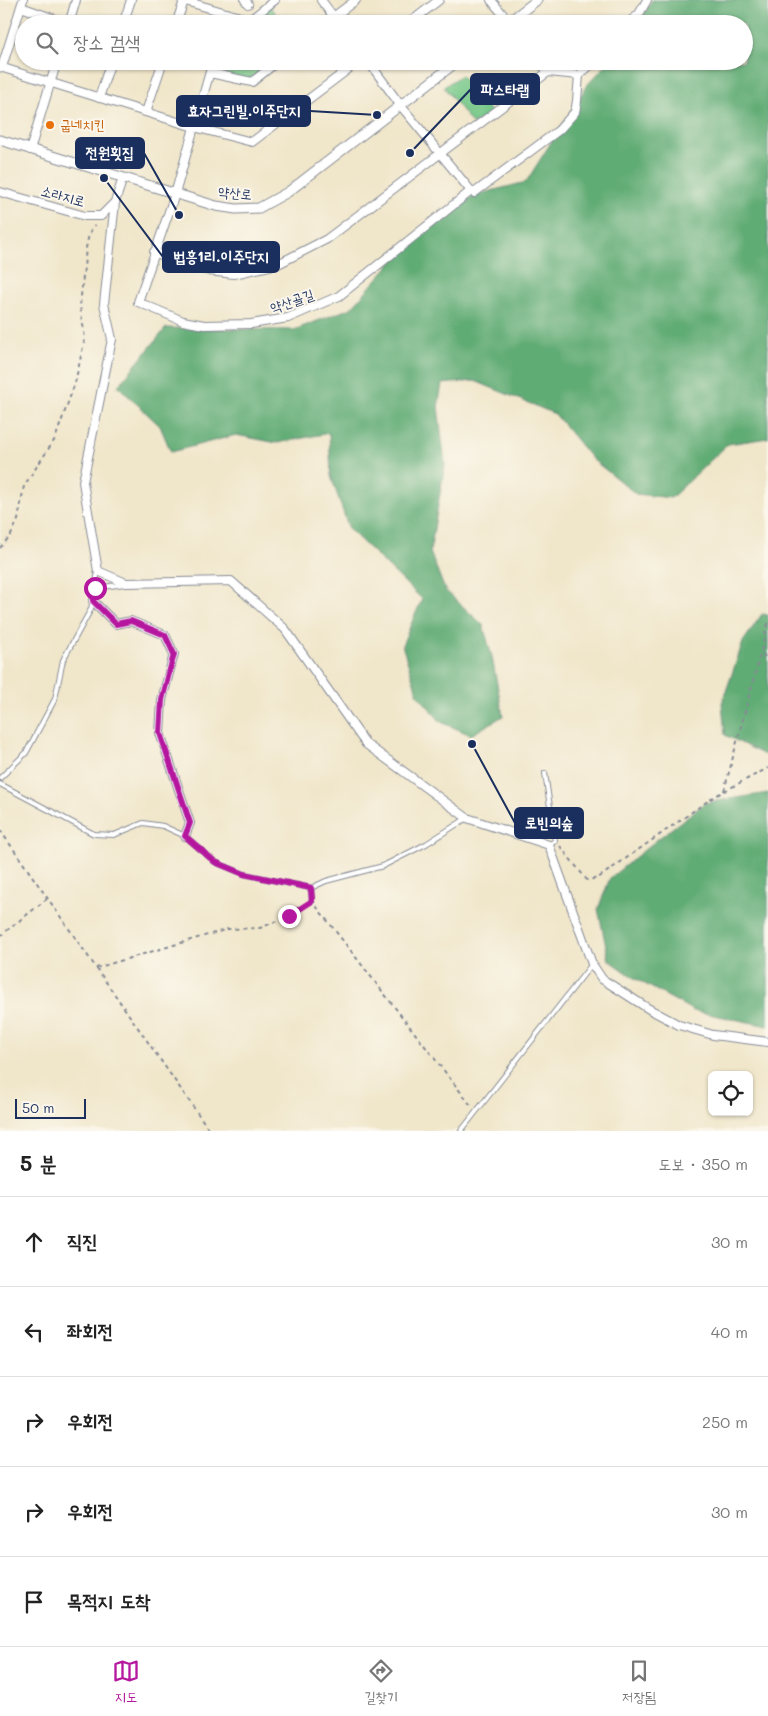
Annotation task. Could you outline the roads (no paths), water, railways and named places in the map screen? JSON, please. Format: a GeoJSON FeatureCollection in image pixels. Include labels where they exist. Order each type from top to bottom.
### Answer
{"type":"FeatureCollection","features":[{"type":"Feature","properties":{"kind":"street"},"geometry":{"type":"LineString","coordinates":[[72,15],[76,0]]}},
{"type":"Feature","properties":{"kind":"street"},"geometry":{"type":"LineString","coordinates":[[126,15],[131,0]]}},
{"type":"Feature","properties":{"kind":"street"},"geometry":{"type":"LineString","coordinates":[[179,15],[183,0],[234,15]]}},
{"type":"Feature","properties":{"kind":"street"},"geometry":{"type":"LineString","coordinates":[[256,15],[275,0]]}},
{"type":"Feature","properties":{"kind":"street"},"geometry":{"type":"LineString","coordinates":[[321,0],[333,15]]}},
{"type":"Feature","properties":{"kind":"street"},"geometry":{"type":"LineString","coordinates":[[335,15],[356,0]]}},
{"type":"Feature","properties":{"kind":"street"},"geometry":{"type":"LineString","coordinates":[[420,15],[439,0]]}},
{"type":"Feature","properties":{"kind":"street"},"geometry":{"type":"LineString","coordinates":[[491,0],[503,15]]}},
{"type":"Feature","properties":{"kind":"street"},"geometry":{"type":"LineString","coordinates":[[519,15],[537,0]]}},
{"type":"Feature","properties":{"kind":"street"},"geometry":{"type":"LineString","coordinates":[[638,15],[647,0]]}},
{"type":"Feature","properties":{"kind":"street"},"geometry":{"type":"LineString","coordinates":[[22,4],[48,15]]}},
{"type":"Feature","properties":{"kind":"street"},"geometry":{"type":"LineString","coordinates":[[15,25],[1,67],[194,127],[252,142],[347,70]]}},
{"type":"Feature","properties":{"kind":"street"},"geometry":{"type":"LineString","coordinates":[[30,150],[54,70]]}},
{"type":"Feature","properties":{"kind":"street"},"geometry":{"type":"LineString","coordinates":[[99,98],[108,70]]}},
{"type":"Feature","properties":{"kind":"street"},"geometry":{"type":"LineString","coordinates":[[146,112],[160,70]]}},
{"type":"Feature","properties":{"kind":"street","name":"약산골길"},"geometry":{"type":"LineString","coordinates":[[211,70],[175,194],[138,302],[183,321],[204,325],[228,326],[271,322],[295,316],[339,296],[471,191],[474,193],[559,130],[574,112],[578,101],[579,76]]}},
{"type":"Feature","properties":{"kind":"street"},"geometry":{"type":"LineString","coordinates":[[210,73],[252,82],[267,70]]}},
{"type":"Feature","properties":{"kind":"street"},"geometry":{"type":"LineString","coordinates":[[375,70],[401,106],[471,191]]}},
{"type":"Feature","properties":{"kind":"street","name":"약산로"},"geometry":{"type":"LineString","coordinates":[[0,140],[216,206],[236,209],[259,208],[288,192],[447,70]]}},
{"type":"Feature","properties":{"kind":"street"},"geometry":{"type":"LineString","coordinates":[[154,252],[188,266],[234,274],[278,264],[328,238],[548,72],[579,76],[585,70]]}},
{"type":"Feature","properties":{"kind":"street"},"geometry":{"type":"LineString","coordinates":[[123,178],[116,202],[104,304],[112,339],[83,482],[98,570],[126,584],[231,580],[285,629],[366,744],[467,818],[552,843],[592,964],[602,979],[649,1009],[679,1025],[713,1035],[768,1042]]}},
{"type":"Feature","properties":{"kind":"street","name":"소라지로"},"geometry":{"type":"LineString","coordinates":[[0,192],[85,216],[101,216],[116,202]]}},
{"type":"Feature","properties":{"kind":"street"},"geometry":{"type":"LineString","coordinates":[[93,601],[116,624],[131,621],[165,635],[174,654],[162,700],[160,733],[190,823],[185,836]]}},
{"type":"Feature","properties":{"kind":"lane"},"geometry":{"type":"LineString","coordinates":[[0,778],[26,753],[55,699],[63,660],[91,609],[98,570]]}},
{"type":"Feature","properties":{"kind":"lane"},"geometry":{"type":"LineString","coordinates":[[95,588],[126,584]]}},
{"type":"Feature","properties":{"kind":"lane"},"geometry":{"type":"LineString","coordinates":[[545,773],[552,843]]}},
{"type":"Feature","properties":{"kind":"lane"},"geometry":{"type":"LineString","coordinates":[[0,784],[94,834],[114,834],[143,823],[163,826],[185,836],[215,862],[244,874],[311,888],[326,881],[383,866],[426,844],[467,818]]}},
{"type":"Feature","properties":{"kind":"lane"},"geometry":{"type":"LineString","coordinates":[[311,888],[312,901]]}},
{"type":"Feature","properties":{"kind":"lane"},"geometry":{"type":"LineString","coordinates":[[461,1131],[592,964]]}},
{"type":"Feature","properties":{"kind":"place","name":"효자그린빌.이주단지"},"geometry":{"type":"Point","coordinates":[377,115]}},
{"type":"Feature","properties":{"kind":"place","name":"굽네치킨"},"geometry":{"type":"Point","coordinates":[50,125]}},
{"type":"Feature","properties":{"kind":"place","name":"파스타랩"},"geometry":{"type":"Point","coordinates":[410,153]}},
{"type":"Feature","properties":{"kind":"place","name":"법흥1리.이주단지"},"geometry":{"type":"Point","coordinates":[104,178]}},
{"type":"Feature","properties":{"kind":"place","name":"전원횟집"},"geometry":{"type":"Point","coordinates":[179,215]}},
{"type":"Feature","properties":{"kind":"place","name":"로빈의숲"},"geometry":{"type":"Point","coordinates":[472,744]}}]}
